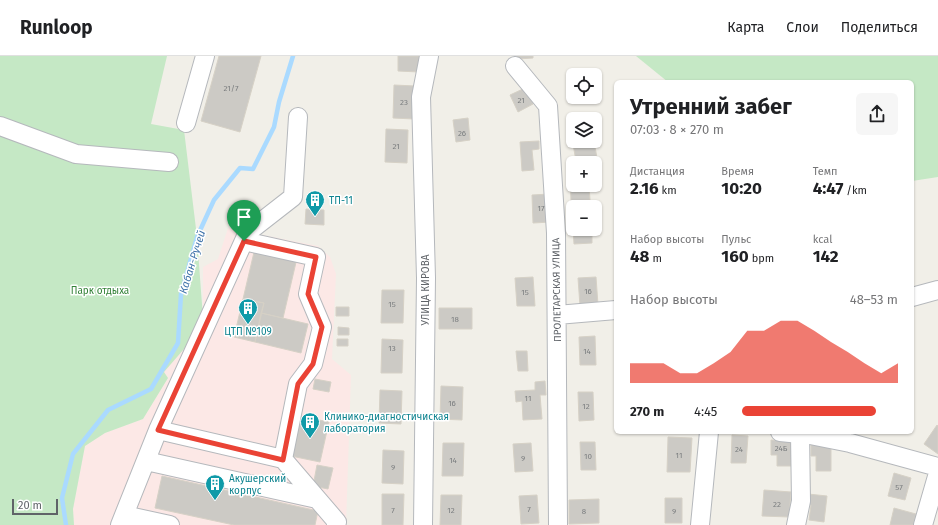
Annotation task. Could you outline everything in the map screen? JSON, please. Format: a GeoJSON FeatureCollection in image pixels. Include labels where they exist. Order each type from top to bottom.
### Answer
{"type":"FeatureCollection","features":[{"type":"Feature","properties":{"kind":"street"},"geometry":{"type":"LineString","coordinates":[[186,123],[205,56]]}},
{"type":"Feature","properties":{"kind":"street","name":"УЛИЦА КИРОВА"},"geometry":{"type":"LineString","coordinates":[[422,525],[426,278],[421,97],[430,56]]}},
{"type":"Feature","properties":{"kind":"street","name":"ПРОЛЕТАРСКАЯ УЛИЦА"},"geometry":{"type":"LineString","coordinates":[[515,66],[548,106],[556,233],[558,525]]}},
{"type":"Feature","properties":{"kind":"street"},"geometry":{"type":"LineString","coordinates":[[170,525],[122,520],[158,430],[248,232],[293,197],[298,117]]}},
{"type":"Feature","properties":{"kind":"street"},"geometry":{"type":"LineString","coordinates":[[0,126],[76,154],[169,162]]}},
{"type":"Feature","properties":{"kind":"street"},"geometry":{"type":"LineString","coordinates":[[244,241],[316,257],[308,294],[322,327],[313,364],[298,384],[283,460]]}},
{"type":"Feature","properties":{"kind":"street"},"geometry":{"type":"LineString","coordinates":[[914,296],[938,290]]}},
{"type":"Feature","properties":{"kind":"street"},"geometry":{"type":"LineString","coordinates":[[557,315],[614,310]]}},
{"type":"Feature","properties":{"kind":"street"},"geometry":{"type":"LineString","coordinates":[[158,430],[283,460],[337,522],[336,525]]}},
{"type":"Feature","properties":{"kind":"street"},"geometry":{"type":"LineString","coordinates":[[700,525],[709,434]]}},
{"type":"Feature","properties":{"kind":"street"},"geometry":{"type":"LineString","coordinates":[[796,525],[801,501],[800,434],[850,443],[938,467]]}},
{"type":"Feature","properties":{"kind":"street"},"geometry":{"type":"LineString","coordinates":[[146,461],[317,499]]}},
{"type":"Feature","properties":{"kind":"street"},"geometry":{"type":"LineString","coordinates":[[928,523],[938,473]]}},
{"type":"Feature","properties":{"kind":"shaded area"},"geometry":{"type":"Polygon","coordinates":[[[228,228],[318,246],[330,257],[336,274],[332,359],[351,375],[346,525],[74,525],[73,509],[85,446],[105,433],[143,419],[168,378],[163,372],[203,318],[203,267],[218,259],[228,228]]]}},
{"type":"Feature","properties":{"kind":"green space","name":"Парк отдыха"},"geometry":{"type":"Polygon","coordinates":[[[0,56],[167,56],[151,124],[184,130],[197,237],[203,318],[184,349],[164,372],[168,378],[143,419],[105,433],[85,446],[73,509],[74,525],[0,525],[0,56]]]}},
{"type":"Feature","properties":{"kind":"green space"},"geometry":{"type":"Polygon","coordinates":[[[636,56],[938,56],[938,177],[914,181],[914,80],[666,80],[636,56]]]}},
{"type":"Feature","properties":{"kind":"building"},"geometry":{"type":"Polygon","coordinates":[[[219,56],[261,56],[240,132],[201,121],[219,56]]]}},
{"type":"Feature","properties":{"kind":"building"},"geometry":{"type":"Polygon","coordinates":[[[398,56],[419,56],[419,72],[398,71],[398,56]]]}},
{"type":"Feature","properties":{"kind":"building"},"geometry":{"type":"Polygon","coordinates":[[[517,56],[533,56],[533,58],[517,59],[517,56]]]}},
{"type":"Feature","properties":{"kind":"building"},"geometry":{"type":"Polygon","coordinates":[[[394,85],[415,86],[414,119],[393,118],[394,85]]]}},
{"type":"Feature","properties":{"kind":"building"},"geometry":{"type":"Polygon","coordinates":[[[525,88],[533,104],[518,112],[510,95],[525,88]]]}},
{"type":"Feature","properties":{"kind":"building"},"geometry":{"type":"Polygon","coordinates":[[[468,118],[470,140],[456,142],[453,120],[468,118]]]}},
{"type":"Feature","properties":{"kind":"building"},"geometry":{"type":"Polygon","coordinates":[[[386,129],[408,130],[407,163],[385,162],[386,129]]]}},
{"type":"Feature","properties":{"kind":"building"},"geometry":{"type":"Polygon","coordinates":[[[539,141],[539,149],[532,150],[534,170],[522,171],[520,142],[539,141]]]}},
{"type":"Feature","properties":{"kind":"building"},"geometry":{"type":"Polygon","coordinates":[[[574,148],[595,148],[597,156],[575,156],[574,148]]]}},
{"type":"Feature","properties":{"kind":"building"},"geometry":{"type":"Polygon","coordinates":[[[571,192],[589,192],[590,200],[571,200],[571,192]]]}},
{"type":"Feature","properties":{"kind":"building"},"geometry":{"type":"Polygon","coordinates":[[[550,194],[551,222],[533,223],[532,195],[550,194]]]}},
{"type":"Feature","properties":{"kind":"building","name":"ТП-11"},"geometry":{"type":"Polygon","coordinates":[[[306,209],[324,210],[324,225],[305,224],[306,209]]]}},
{"type":"Feature","properties":{"kind":"building"},"geometry":{"type":"Polygon","coordinates":[[[573,236],[592,236],[592,243],[574,244],[573,236]]]}},
{"type":"Feature","properties":{"kind":"building"},"geometry":{"type":"Polygon","coordinates":[[[255,248],[297,258],[283,318],[261,313],[264,303],[243,299],[255,248]]]}},
{"type":"Feature","properties":{"kind":"building"},"geometry":{"type":"Polygon","coordinates":[[[533,277],[535,306],[517,306],[515,278],[533,277]]]}},
{"type":"Feature","properties":{"kind":"building"},"geometry":{"type":"Polygon","coordinates":[[[596,277],[598,305],[580,306],[578,278],[596,277]]]}},
{"type":"Feature","properties":{"kind":"building"},"geometry":{"type":"Polygon","coordinates":[[[382,290],[404,290],[403,323],[381,323],[382,290]]]}},
{"type":"Feature","properties":{"kind":"building","name":"ЦТП №109"},"geometry":{"type":"Polygon","coordinates":[[[243,299],[264,303],[255,342],[234,337],[243,299]]]}},
{"type":"Feature","properties":{"kind":"building"},"geometry":{"type":"Polygon","coordinates":[[[336,307],[349,307],[349,316],[336,316],[336,307]]]}},
{"type":"Feature","properties":{"kind":"building"},"geometry":{"type":"Polygon","coordinates":[[[439,308],[472,308],[472,329],[439,329],[439,308]]]}},
{"type":"Feature","properties":{"kind":"building"},"geometry":{"type":"Polygon","coordinates":[[[261,313],[308,324],[301,353],[255,342],[261,313]]]}},
{"type":"Feature","properties":{"kind":"building"},"geometry":{"type":"Polygon","coordinates":[[[338,327],[349,328],[349,335],[338,335],[338,327]]]}},
{"type":"Feature","properties":{"kind":"building"},"geometry":{"type":"Polygon","coordinates":[[[595,336],[596,365],[580,365],[579,337],[595,336]]]}},
{"type":"Feature","properties":{"kind":"building"},"geometry":{"type":"Polygon","coordinates":[[[337,339],[348,339],[348,346],[337,346],[337,339]]]}},
{"type":"Feature","properties":{"kind":"building"},"geometry":{"type":"Polygon","coordinates":[[[382,339],[403,340],[402,373],[381,373],[382,339]]]}},
{"type":"Feature","properties":{"kind":"building"},"geometry":{"type":"Polygon","coordinates":[[[516,351],[527,351],[528,371],[518,371],[516,351]]]}},
{"type":"Feature","properties":{"kind":"building"},"geometry":{"type":"Polygon","coordinates":[[[315,379],[331,382],[329,392],[313,389],[315,379]]]}},
{"type":"Feature","properties":{"kind":"building"},"geometry":{"type":"Polygon","coordinates":[[[545,381],[546,395],[540,395],[542,419],[523,420],[522,401],[516,402],[515,391],[535,390],[535,382],[545,381]]]}},
{"type":"Feature","properties":{"kind":"building"},"geometry":{"type":"Polygon","coordinates":[[[441,386],[463,387],[462,420],[440,419],[441,386]]]}},
{"type":"Feature","properties":{"kind":"building"},"geometry":{"type":"Polygon","coordinates":[[[380,390],[402,391],[401,424],[379,423],[380,390]]]}},
{"type":"Feature","properties":{"kind":"building"},"geometry":{"type":"Polygon","coordinates":[[[578,392],[593,392],[594,420],[579,421],[578,392]]]}},
{"type":"Feature","properties":{"kind":"building","name":"Клинико-диагностичиская лаборатория"},"geometry":{"type":"Polygon","coordinates":[[[299,416],[329,422],[320,462],[291,456],[299,416]]]}},
{"type":"Feature","properties":{"kind":"building"},"geometry":{"type":"Polygon","coordinates":[[[937,425],[938,426],[938,454],[924,444],[937,425]]]}},
{"type":"Feature","properties":{"kind":"building"},"geometry":{"type":"Polygon","coordinates":[[[732,435],[748,436],[746,463],[731,463],[732,435]]]}},
{"type":"Feature","properties":{"kind":"building"},"geometry":{"type":"Polygon","coordinates":[[[668,437],[692,438],[690,472],[667,472],[668,437]]]}},
{"type":"Feature","properties":{"kind":"building"},"geometry":{"type":"Polygon","coordinates":[[[771,440],[792,441],[791,466],[777,466],[777,455],[771,455],[771,440]]]}},
{"type":"Feature","properties":{"kind":"building"},"geometry":{"type":"Polygon","coordinates":[[[580,442],[595,442],[596,470],[581,470],[580,442]]]}},
{"type":"Feature","properties":{"kind":"building"},"geometry":{"type":"Polygon","coordinates":[[[443,443],[464,443],[463,476],[442,476],[443,443]]]}},
{"type":"Feature","properties":{"kind":"building"},"geometry":{"type":"Polygon","coordinates":[[[531,443],[533,471],[515,472],[513,444],[531,443]]]}},
{"type":"Feature","properties":{"kind":"building"},"geometry":{"type":"Polygon","coordinates":[[[811,445],[831,446],[831,471],[816,471],[816,456],[811,456],[811,445]]]}},
{"type":"Feature","properties":{"kind":"building"},"geometry":{"type":"Polygon","coordinates":[[[383,450],[404,451],[403,484],[382,483],[383,450]]]}},
{"type":"Feature","properties":{"kind":"building"},"geometry":{"type":"Polygon","coordinates":[[[317,465],[333,468],[328,489],[313,486],[317,465]]]}},
{"type":"Feature","properties":{"kind":"building"},"geometry":{"type":"Polygon","coordinates":[[[894,473],[911,478],[905,500],[888,496],[894,473]]]}},
{"type":"Feature","properties":{"kind":"building","name":"Акушерский корпус"},"geometry":{"type":"Polygon","coordinates":[[[162,476],[318,511],[315,525],[234,525],[155,508],[162,476]]]}},
{"type":"Feature","properties":{"kind":"building"},"geometry":{"type":"Polygon","coordinates":[[[764,490],[791,492],[789,517],[762,516],[764,490]]]}},
{"type":"Feature","properties":{"kind":"building"},"geometry":{"type":"Polygon","coordinates":[[[382,494],[404,494],[403,525],[382,525],[382,494]]]}},
{"type":"Feature","properties":{"kind":"building"},"geometry":{"type":"Polygon","coordinates":[[[808,494],[827,496],[824,522],[809,520],[811,505],[807,504],[808,494]]]}},
{"type":"Feature","properties":{"kind":"building"},"geometry":{"type":"Polygon","coordinates":[[[441,495],[462,495],[461,525],[440,525],[441,495]]]}},
{"type":"Feature","properties":{"kind":"building"},"geometry":{"type":"Polygon","coordinates":[[[537,495],[539,523],[521,524],[519,496],[537,495]]]}},
{"type":"Feature","properties":{"kind":"building"},"geometry":{"type":"Polygon","coordinates":[[[665,498],[682,498],[682,523],[665,523],[665,498]]]}},
{"type":"Feature","properties":{"kind":"building"},"geometry":{"type":"Polygon","coordinates":[[[599,499],[599,523],[569,524],[569,500],[599,499]]]}},
{"type":"Feature","properties":{"kind":"building"},"geometry":{"type":"Polygon","coordinates":[[[894,508],[916,514],[913,525],[890,525],[894,508]]]}},
{"type":"Feature","properties":{"kind":"waterway","name":"Кабан-Ручей"},"geometry":{"type":"LineString","coordinates":[[66,525],[62,498],[73,454],[108,410],[151,389],[178,343],[181,294],[197,237],[214,200],[240,168],[253,169],[274,127],[279,102],[293,56]]}},
{"type":"Feature","properties":{"kind":"place","name":"ТП-11"},"geometry":{"type":"Point","coordinates":[315,217]}},
{"type":"Feature","properties":{"kind":"place","name":"ЦТП №109"},"geometry":{"type":"Point","coordinates":[248,325]}},
{"type":"Feature","properties":{"kind":"place","name":"Клинико-диагностичиская лаборатория"},"geometry":{"type":"Point","coordinates":[310,439]}},
{"type":"Feature","properties":{"kind":"place","name":"Акушерский корпус"},"geometry":{"type":"Point","coordinates":[215,501]}},
{"type":"Feature","properties":{"kind":"route"},"geometry":{"type":"LineString","coordinates":[[244,241],[316,257],[308,294],[322,327],[313,364],[298,384],[283,460],[158,430],[244,241]]}}]}
